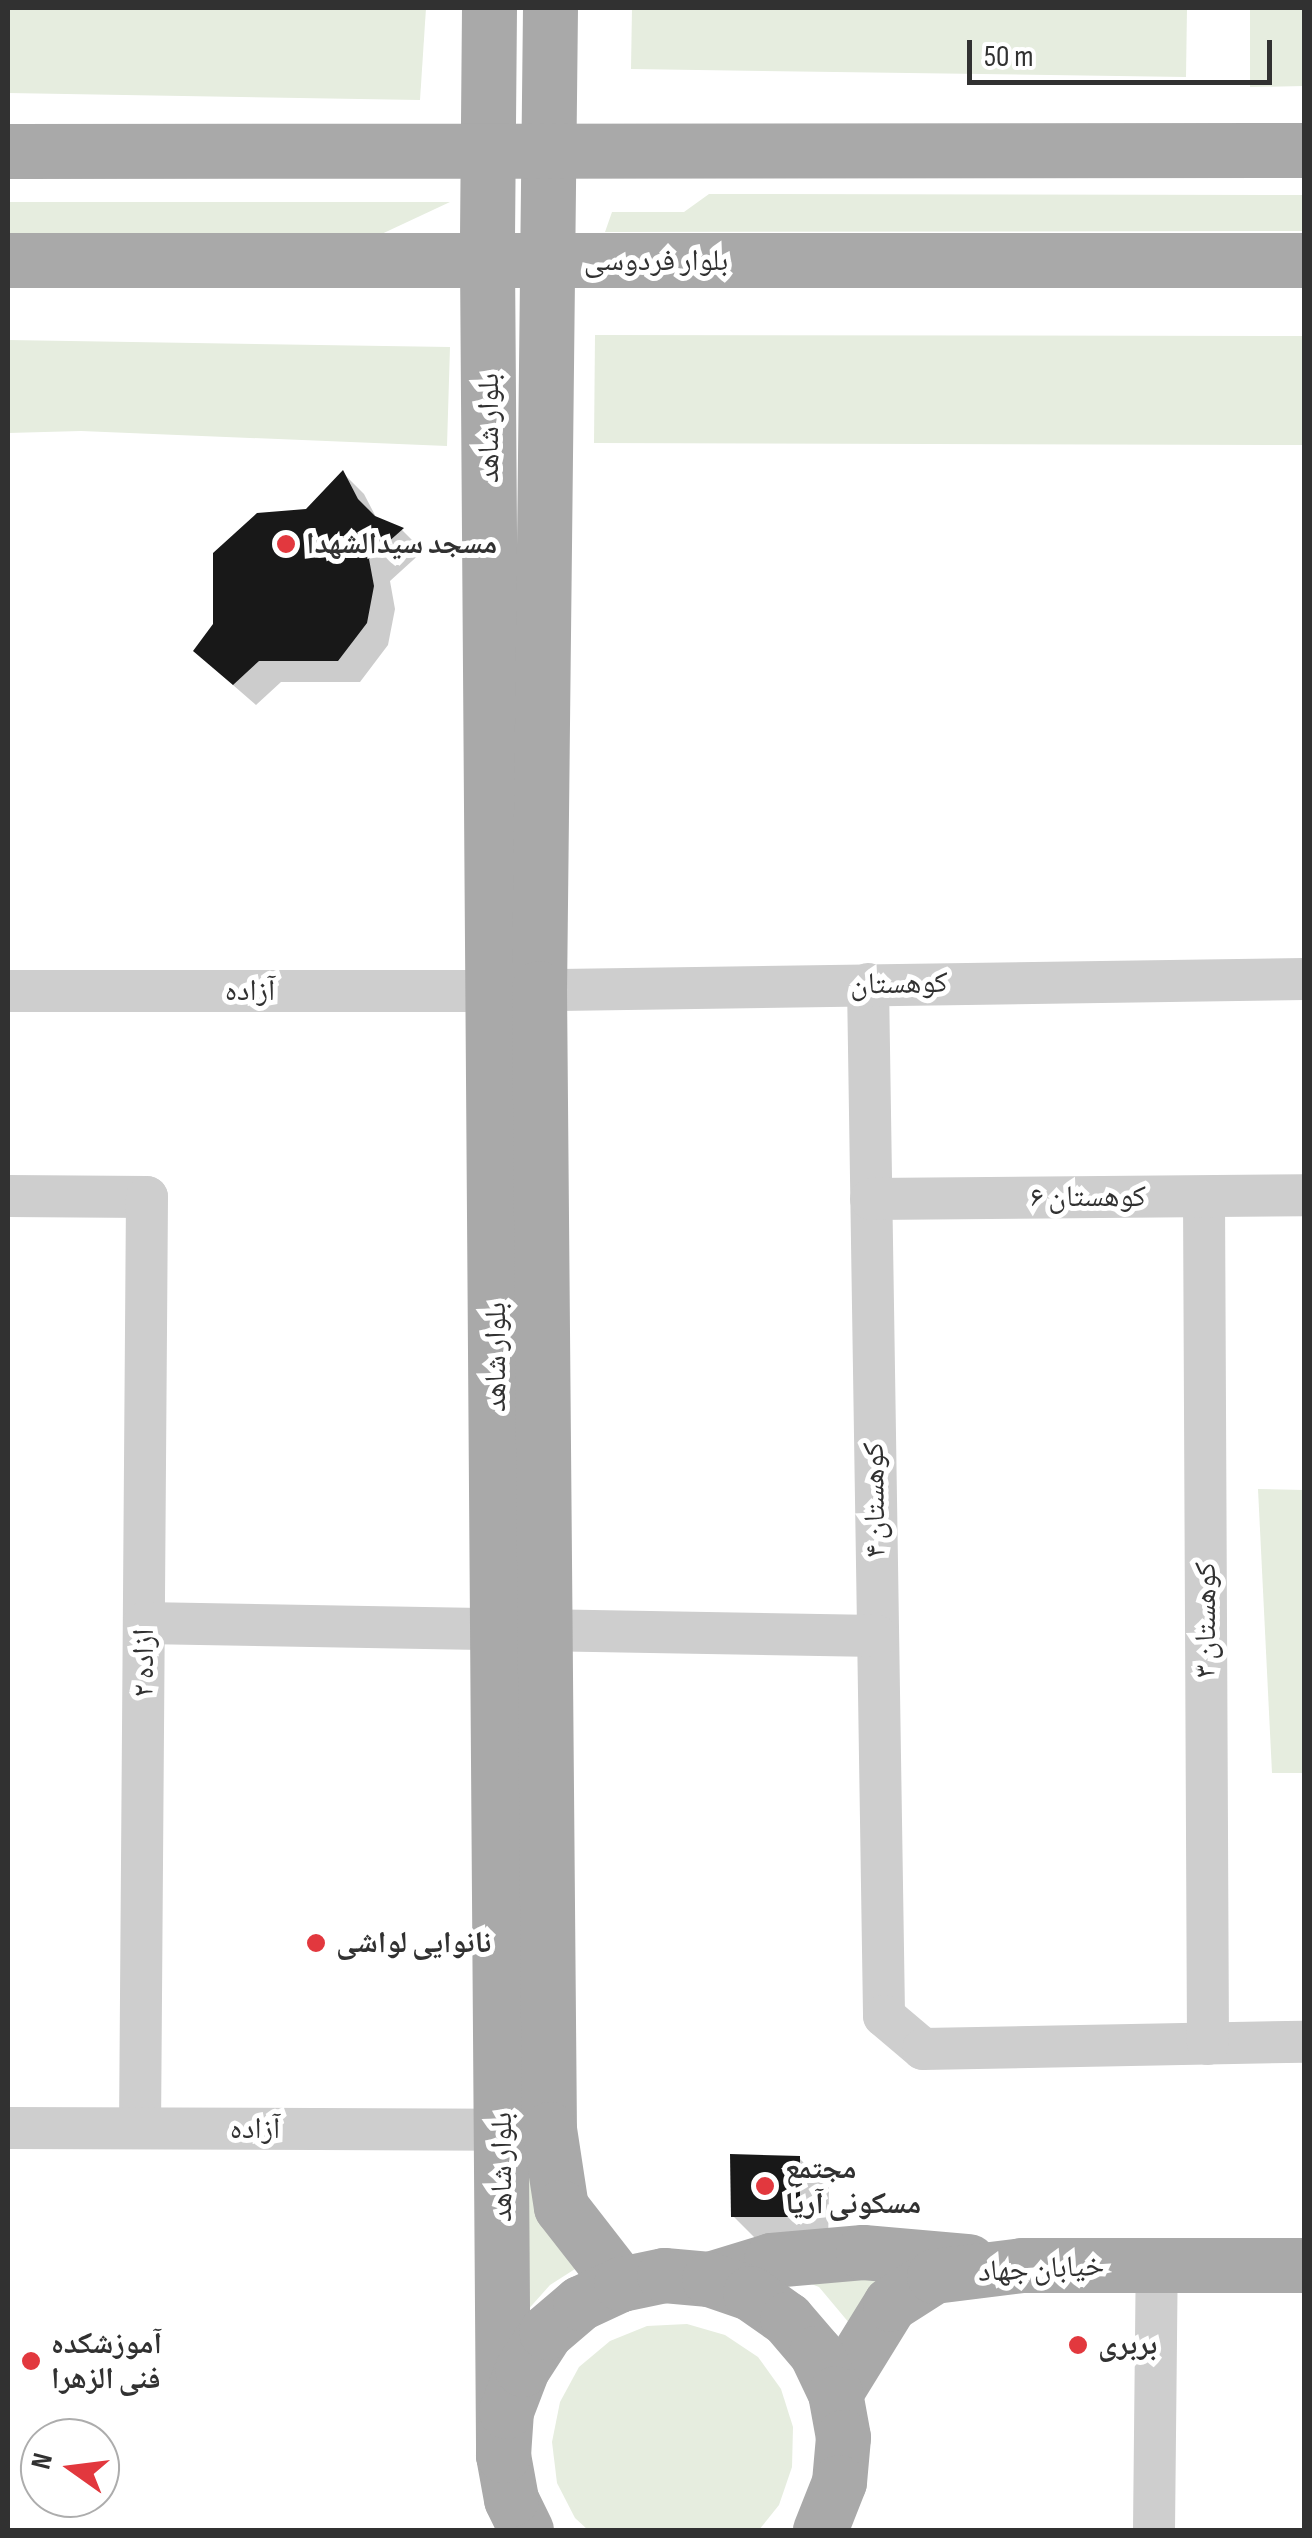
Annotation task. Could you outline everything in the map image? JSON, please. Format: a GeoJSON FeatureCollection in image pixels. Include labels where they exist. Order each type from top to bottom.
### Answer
{"type":"FeatureCollection","features":[{"type":"Feature","properties":{"kind":"main road","name":"بلوار شاهد"},"geometry":{"type":"LineString","coordinates":[[490,8],[487,260],[516,989],[521,1630],[502,2130],[503,2455]]}},
{"type":"Feature","properties":{"kind":"main road","name":"بلوار شاهد"},"geometry":{"type":"LineString","coordinates":[[516,989],[550,8]]}},
{"type":"Feature","properties":{"kind":"main road"},"geometry":{"type":"LineString","coordinates":[[8,150],[1304,150]]}},
{"type":"Feature","properties":{"kind":"main road","name":"بلوار فردوسی"},"geometry":{"type":"LineString","coordinates":[[8,260],[1304,260]]}},
{"type":"Feature","properties":{"kind":"main road","name":"بلوار شاهد"},"geometry":{"type":"LineString","coordinates":[[521,1630],[548,2129],[561,2207],[621,2284]]}},
{"type":"Feature","properties":{"kind":"main road"},"geometry":{"type":"LineString","coordinates":[[708,2279],[772,2260],[863,2252],[1022,2265]]}},
{"type":"Feature","properties":{"kind":"main road","name":"خیابان جهاد"},"geometry":{"type":"LineString","coordinates":[[839,2415],[890,2304],[934,2276],[1022,2265],[1304,2265]]}},
{"type":"Feature","properties":{"kind":"main road"},"geometry":{"type":"LineString","coordinates":[[526,2530],[511,2499],[503,2455],[506,2411],[522,2369],[546,2332],[580,2302],[621,2284],[664,2275],[708,2279],[750,2294],[788,2319],[816,2353],[839,2415],[848,2530]]}},
{"type":"Feature","properties":{"kind":"main road"},"geometry":{"type":"LineString","coordinates":[[820,2530],[839,2482],[839,2415]]}},
{"type":"Feature","properties":{"kind":"street","name":"کوهستان"},"geometry":{"type":"LineString","coordinates":[[516,989],[1304,979]]}},
{"type":"Feature","properties":{"kind":"street","name":"کوهستان ۴"},"geometry":{"type":"LineString","coordinates":[[868,984],[884,2016],[923,2049],[1208,2044]]}},
{"type":"Feature","properties":{"kind":"street","name":"آزاده"},"geometry":{"type":"LineString","coordinates":[[8,990],[516,989]]}},
{"type":"Feature","properties":{"kind":"street","name":"ازاده ۲"},"geometry":{"type":"LineString","coordinates":[[8,1196],[147,1197],[140,2128]]}},
{"type":"Feature","properties":{"kind":"street","name":"کوهستان ۳"},"geometry":{"type":"LineString","coordinates":[[1204,1196],[1208,2044]]}},
{"type":"Feature","properties":{"kind":"street","name":"کوهستان ۶"},"geometry":{"type":"LineString","coordinates":[[871,1199],[1304,1196]]}},
{"type":"Feature","properties":{"kind":"street"},"geometry":{"type":"LineString","coordinates":[[144,1623],[877,1636]]}},
{"type":"Feature","properties":{"kind":"street"},"geometry":{"type":"LineString","coordinates":[[1208,2044],[1304,2042]]}},
{"type":"Feature","properties":{"kind":"street","name":"آزاده"},"geometry":{"type":"LineString","coordinates":[[8,2128],[502,2130]]}},
{"type":"Feature","properties":{"kind":"street"},"geometry":{"type":"LineString","coordinates":[[1154,2530],[1157,2265]]}},
{"type":"Feature","properties":{"kind":"shaded area"},"geometry":{"type":"Polygon","coordinates":[[[8,8],[426,8],[420,100],[8,93],[8,8]]]}},
{"type":"Feature","properties":{"kind":"shaded area"},"geometry":{"type":"Polygon","coordinates":[[[632,8],[1187,8],[1186,77],[631,69],[632,8]]]}},
{"type":"Feature","properties":{"kind":"shaded area"},"geometry":{"type":"Polygon","coordinates":[[[1250,8],[1304,8],[1304,86],[1250,87],[1250,8]]]}},
{"type":"Feature","properties":{"kind":"shaded area"},"geometry":{"type":"Polygon","coordinates":[[[709,194],[1304,195],[1304,231],[605,232],[612,212],[684,212],[709,194]]]}},
{"type":"Feature","properties":{"kind":"shaded area"},"geometry":{"type":"Polygon","coordinates":[[[8,202],[450,202],[373,238],[8,237],[8,202]]]}},
{"type":"Feature","properties":{"kind":"shaded area"},"geometry":{"type":"Polygon","coordinates":[[[595,335],[1304,336],[1304,445],[594,443],[595,335]]]}},
{"type":"Feature","properties":{"kind":"shaded area"},"geometry":{"type":"Polygon","coordinates":[[[8,340],[450,347],[447,446],[81,431],[8,433],[8,340]]]}},
{"type":"Feature","properties":{"kind":"shaded area"},"geometry":{"type":"Polygon","coordinates":[[[1258,1489],[1304,1490],[1304,1773],[1272,1773],[1258,1489]]]}},
{"type":"Feature","properties":{"kind":"shaded area"},"geometry":{"type":"Polygon","coordinates":[[[523,2114],[575,2269],[550,2285],[525,2313],[523,2114]]]}},
{"type":"Feature","properties":{"kind":"shaded area"},"geometry":{"type":"Polygon","coordinates":[[[911,2268],[855,2330],[819,2287],[796,2278],[911,2268]]]}},
{"type":"Feature","properties":{"kind":"shaded area"},"geometry":{"type":"Polygon","coordinates":[[[687,2324],[725,2335],[758,2357],[781,2389],[793,2427],[792,2467],[779,2505],[759,2530],[588,2530],[575,2518],[557,2483],[552,2442],[560,2402],[579,2367],[610,2341],[647,2326],[687,2324]]]}},
{"type":"Feature","properties":{"kind":"building"},"geometry":{"type":"Polygon","coordinates":[[[343,470],[358,499],[375,516],[404,528],[369,559],[374,586],[367,623],[338,661],[259,661],[233,685],[193,651],[213,624],[213,553],[257,513],[306,509],[343,470]]]}},
{"type":"Feature","properties":{"kind":"building","name":"مجتمع مسکونی آریا"},"geometry":{"type":"Polygon","coordinates":[[[730,2154],[800,2156],[800,2217],[731,2217],[730,2154]]]}},
{"type":"Feature","properties":{"kind":"place","name":"مسجد سیدالشهدا"},"geometry":{"type":"Point","coordinates":[286,544]}},
{"type":"Feature","properties":{"kind":"place","name":"نانوایی لواشی"},"geometry":{"type":"Point","coordinates":[316,1943]}},
{"type":"Feature","properties":{"kind":"place","name":"مجتمع مسکونی آریا"},"geometry":{"type":"Point","coordinates":[765,2186]}},
{"type":"Feature","properties":{"kind":"place","name":"بربری"},"geometry":{"type":"Point","coordinates":[1078,2345]}},
{"type":"Feature","properties":{"kind":"place","name":"آموزشکده فنی الزهرا"},"geometry":{"type":"Point","coordinates":[31,2361]}}]}
